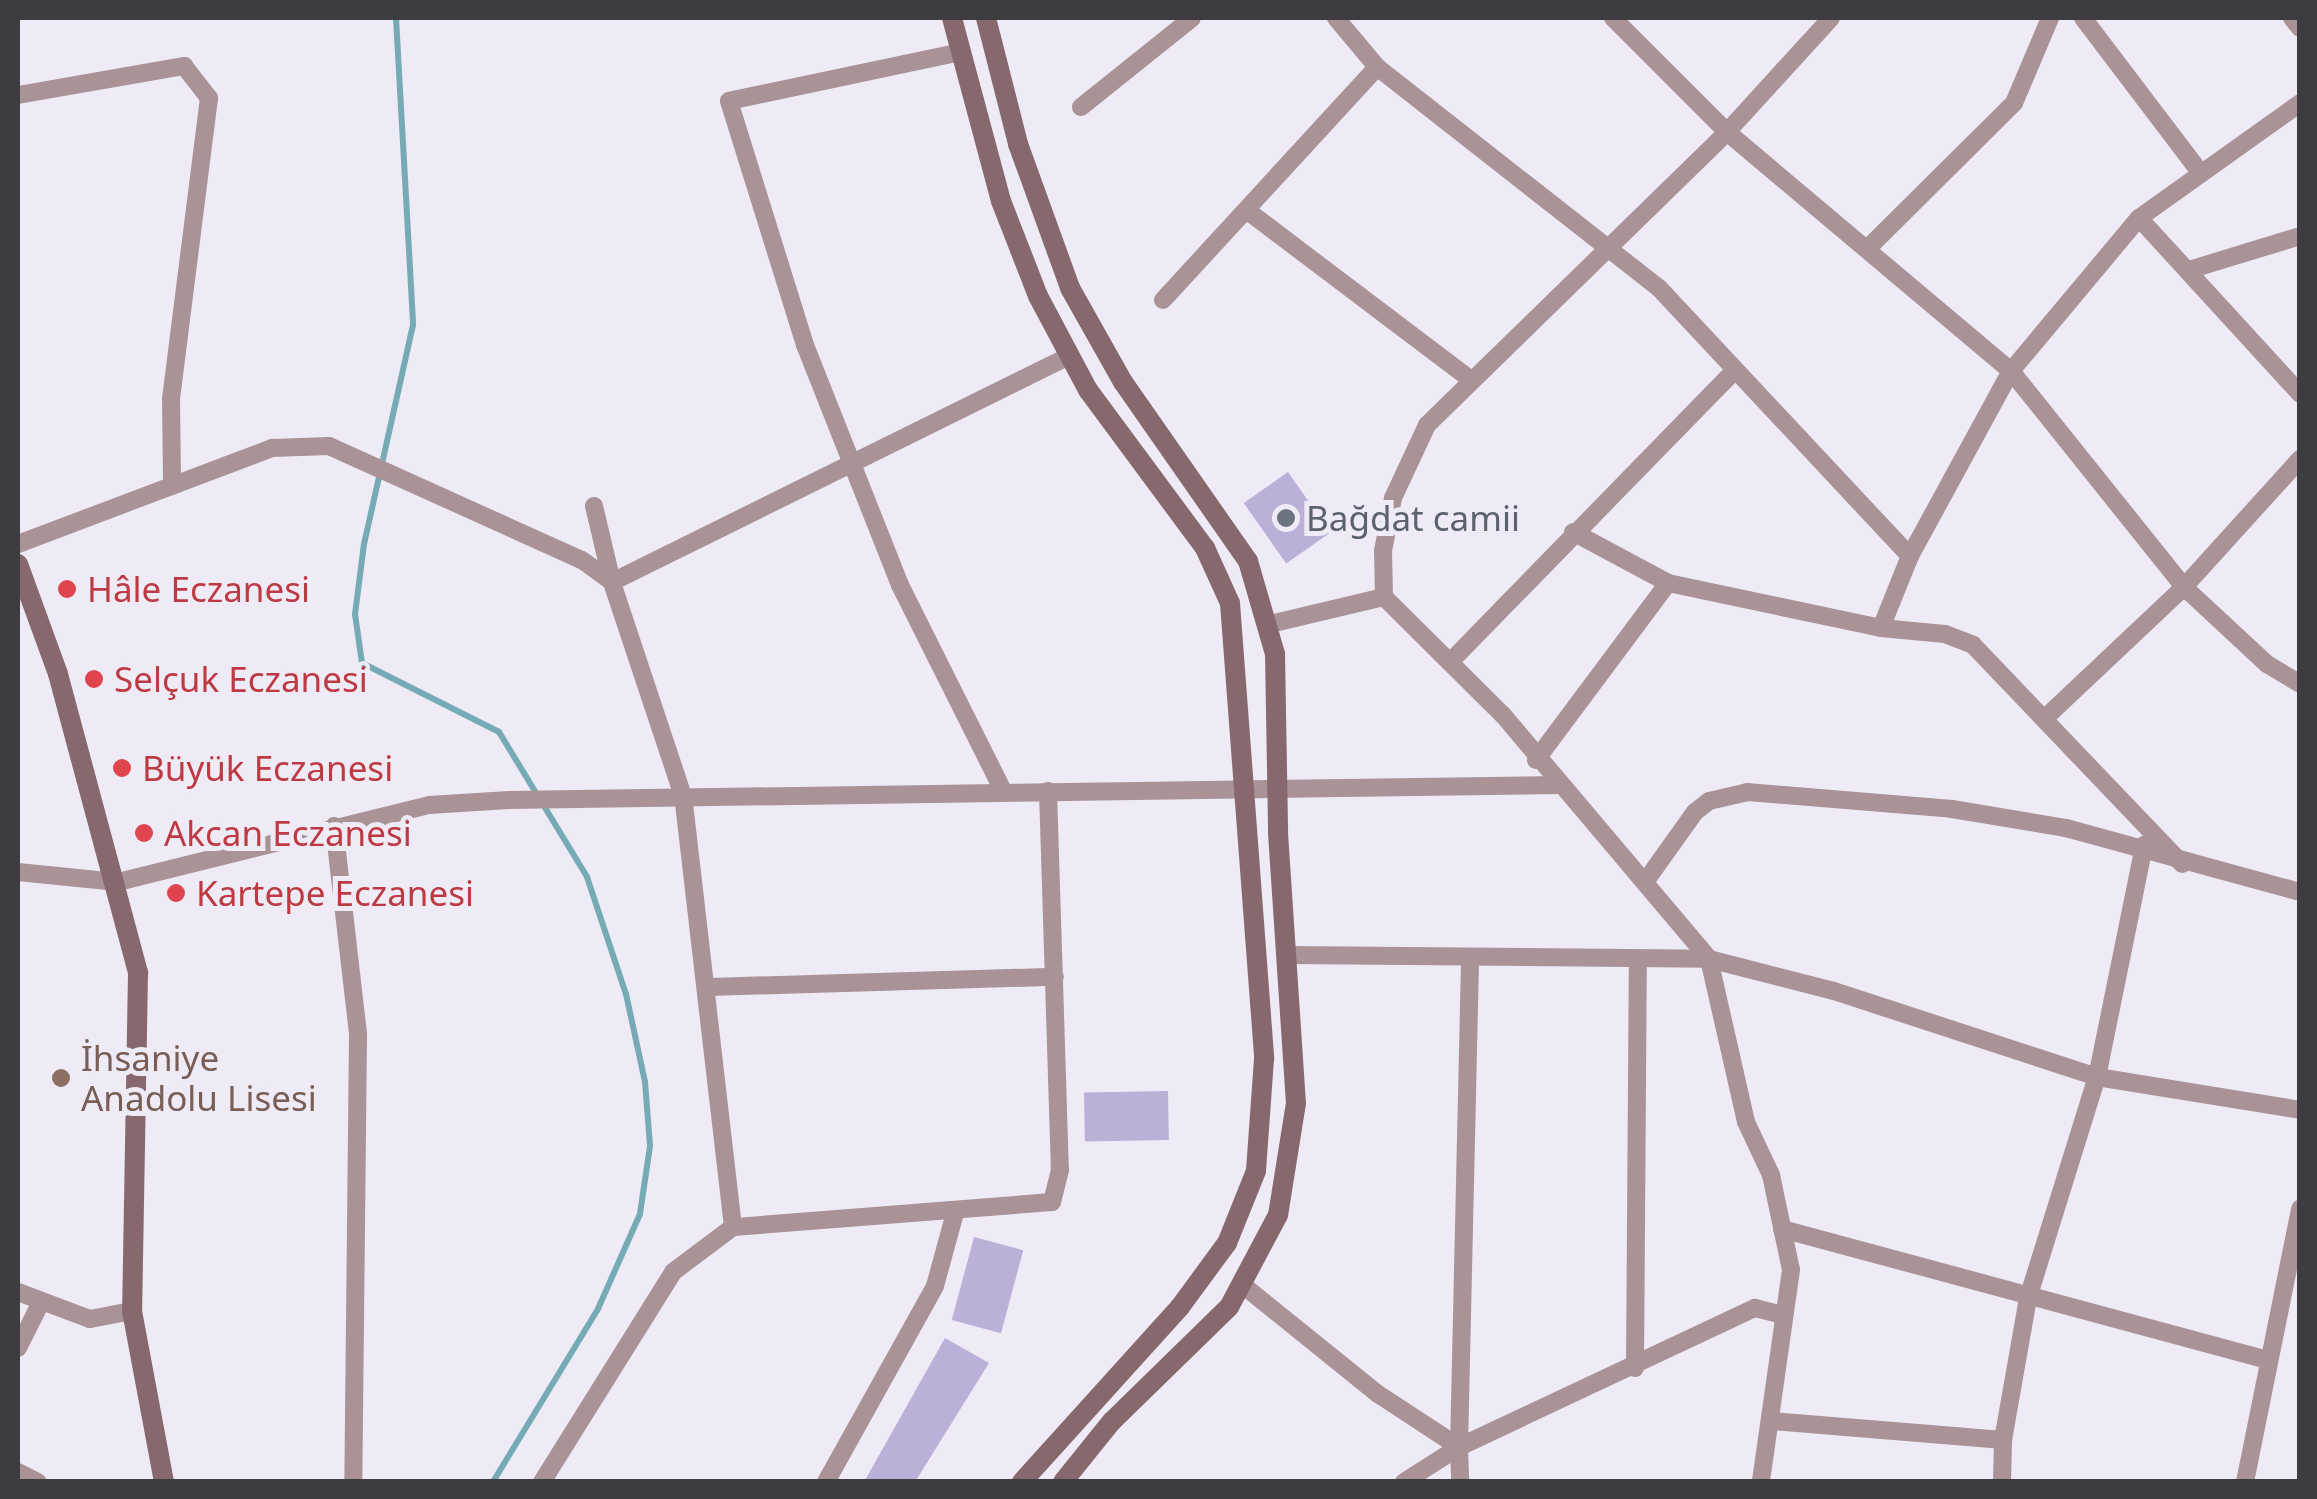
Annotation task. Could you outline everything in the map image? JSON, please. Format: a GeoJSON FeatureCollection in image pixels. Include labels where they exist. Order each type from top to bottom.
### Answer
{"type":"FeatureCollection","features":[{"type":"Feature","properties":{"kind":"main road"},"geometry":{"type":"LineString","coordinates":[[952,18],[1001,201],[1070,356],[1205,548],[1230,603],[1239,664],[1241,788],[1264,1060],[1256,1171],[1228,1243],[1197,1286],[1022,1482]]}},
{"type":"Feature","properties":{"kind":"main road"},"geometry":{"type":"LineString","coordinates":[[986,18],[1018,144],[1070,288],[1123,382],[1248,561],[1270,624],[1288,954],[1293,1139],[1278,1215],[1244,1286],[1092,1442],[1063,1482]]}},
{"type":"Feature","properties":{"kind":"main road"},"geometry":{"type":"LineString","coordinates":[[18,564],[58,674],[118,882],[138,973],[132,1311],[164,1482]]}},
{"type":"Feature","properties":{"kind":"street"},"geometry":{"type":"LineString","coordinates":[[1081,107],[1192,18]]}},
{"type":"Feature","properties":{"kind":"street"},"geometry":{"type":"LineString","coordinates":[[1336,18],[1377,67],[1506,174],[1659,288],[1910,556]]}},
{"type":"Feature","properties":{"kind":"street"},"geometry":{"type":"LineString","coordinates":[[1612,18],[1727,132],[2011,371],[2184,587],[2267,664],[2300,684]]}},
{"type":"Feature","properties":{"kind":"street"},"geometry":{"type":"LineString","coordinates":[[1761,1482],[1791,1270],[1771,1175],[1746,1122],[1709,959],[1453,660],[1384,597],[1383,550],[1406,461],[1427,425],[1727,132],[1831,18]]}},
{"type":"Feature","properties":{"kind":"street"},"geometry":{"type":"LineString","coordinates":[[1867,249],[2014,103],[2050,18]]}},
{"type":"Feature","properties":{"kind":"street"},"geometry":{"type":"LineString","coordinates":[[2082,18],[2200,172]]}},
{"type":"Feature","properties":{"kind":"street"},"geometry":{"type":"LineString","coordinates":[[2292,18],[2300,28]]}},
{"type":"Feature","properties":{"kind":"street"},"geometry":{"type":"LineString","coordinates":[[961,52],[728,102],[788,297],[856,462],[900,584],[1003,791]]}},
{"type":"Feature","properties":{"kind":"street"},"geometry":{"type":"LineString","coordinates":[[18,95],[184,66],[209,98],[172,400],[172,486]]}},
{"type":"Feature","properties":{"kind":"street"},"geometry":{"type":"LineString","coordinates":[[1163,300],[1249,212],[1377,67]]}},
{"type":"Feature","properties":{"kind":"street"},"geometry":{"type":"LineString","coordinates":[[1881,628],[1910,556],[2011,371],[2139,218],[2300,102]]}},
{"type":"Feature","properties":{"kind":"street"},"geometry":{"type":"LineString","coordinates":[[1249,212],[1470,380]]}},
{"type":"Feature","properties":{"kind":"street"},"geometry":{"type":"LineString","coordinates":[[2139,218],[2300,394]]}},
{"type":"Feature","properties":{"kind":"street"},"geometry":{"type":"LineString","coordinates":[[2189,270],[2300,236]]}},
{"type":"Feature","properties":{"kind":"street"},"geometry":{"type":"LineString","coordinates":[[612,582],[1070,356]]}},
{"type":"Feature","properties":{"kind":"street"},"geometry":{"type":"LineString","coordinates":[[1453,660],[1734,370]]}},
{"type":"Feature","properties":{"kind":"street"},"geometry":{"type":"LineString","coordinates":[[18,544],[272,448],[329,446],[582,560],[612,582]]}},
{"type":"Feature","properties":{"kind":"street"},"geometry":{"type":"LineString","coordinates":[[2044,720],[2184,587],[2300,460]]}},
{"type":"Feature","properties":{"kind":"street"},"geometry":{"type":"LineString","coordinates":[[594,506],[612,582],[683,796],[709,986],[733,1227]]}},
{"type":"Feature","properties":{"kind":"street"},"geometry":{"type":"LineString","coordinates":[[1573,532],[1668,583],[1881,628],[1945,634],[1973,645],[2182,864]]}},
{"type":"Feature","properties":{"kind":"street"},"geometry":{"type":"LineString","coordinates":[[1536,760],[1668,583]]}},
{"type":"Feature","properties":{"kind":"street"},"geometry":{"type":"LineString","coordinates":[[1270,624],[1384,597]]}},
{"type":"Feature","properties":{"kind":"street"},"geometry":{"type":"LineString","coordinates":[[18,872],[118,882],[429,805],[509,800],[1561,784]]}},
{"type":"Feature","properties":{"kind":"street"},"geometry":{"type":"LineString","coordinates":[[542,1482],[674,1272],[733,1227],[954,1213],[1052,1202],[1060,1170],[1048,791]]}},
{"type":"Feature","properties":{"kind":"street"},"geometry":{"type":"LineString","coordinates":[[1645,882],[1695,812],[1709,801],[1746,792],[1952,809],[2144,845],[2182,864],[2300,892]]}},
{"type":"Feature","properties":{"kind":"street"},"geometry":{"type":"LineString","coordinates":[[334,826],[358,1035],[353,1482]]}},
{"type":"Feature","properties":{"kind":"street"},"geometry":{"type":"LineString","coordinates":[[2002,1482],[2003,1440],[2028,1298],[2096,1077],[2144,845]]}},
{"type":"Feature","properties":{"kind":"street"},"geometry":{"type":"LineString","coordinates":[[1288,954],[1709,959],[1834,991],[2096,1077],[2300,1110]]}},
{"type":"Feature","properties":{"kind":"street"},"geometry":{"type":"LineString","coordinates":[[1460,1482],[1470,958]]}},
{"type":"Feature","properties":{"kind":"street"},"geometry":{"type":"LineString","coordinates":[[1635,1368],[1638,958]]}},
{"type":"Feature","properties":{"kind":"street"},"geometry":{"type":"LineString","coordinates":[[709,986],[1055,977]]}},
{"type":"Feature","properties":{"kind":"street"},"geometry":{"type":"LineString","coordinates":[[2245,1482],[2268,1360],[2292,1280],[2300,1208]]}},
{"type":"Feature","properties":{"kind":"street"},"geometry":{"type":"LineString","coordinates":[[826,1482],[935,1286],[954,1213]]}},
{"type":"Feature","properties":{"kind":"street"},"geometry":{"type":"LineString","coordinates":[[1782,1228],[2028,1298],[2268,1360]]}},
{"type":"Feature","properties":{"kind":"street"},"geometry":{"type":"LineString","coordinates":[[1244,1286],[1378,1394],[1458,1446]]}},
{"type":"Feature","properties":{"kind":"street"},"geometry":{"type":"LineString","coordinates":[[18,1292],[90,1320],[132,1311]]}},
{"type":"Feature","properties":{"kind":"street"},"geometry":{"type":"LineString","coordinates":[[18,1348],[41,1302]]}},
{"type":"Feature","properties":{"kind":"street"},"geometry":{"type":"LineString","coordinates":[[1404,1482],[1458,1446],[1635,1368],[1755,1308],[1784,1314]]}},
{"type":"Feature","properties":{"kind":"street"},"geometry":{"type":"LineString","coordinates":[[1771,1421],[2003,1440]]}},
{"type":"Feature","properties":{"kind":"street"},"geometry":{"type":"LineString","coordinates":[[18,1472],[38,1482]]}},
{"type":"Feature","properties":{"kind":"building","name":"Bağdat camii"},"geometry":{"type":"Polygon","coordinates":[[[1288,472],[1330,533],[1286,564],[1244,503],[1288,472]]]}},
{"type":"Feature","properties":{"kind":"building"},"geometry":{"type":"Polygon","coordinates":[[[1168,1091],[1169,1140],[1085,1141],[1084,1092],[1168,1091]]]}},
{"type":"Feature","properties":{"kind":"building"},"geometry":{"type":"Polygon","coordinates":[[[974,1237],[1023,1250],[1001,1333],[952,1320],[974,1237]]]}},
{"type":"Feature","properties":{"kind":"building"},"geometry":{"type":"Polygon","coordinates":[[[945,1338],[989,1363],[915,1482],[864,1482],[945,1338]]]}},
{"type":"Feature","properties":{"kind":"waterway"},"geometry":{"type":"LineString","coordinates":[[396,18],[413,325],[364,544],[355,614],[362,663],[499,732],[587,877],[626,994],[645,1082],[650,1146],[640,1214],[598,1309],[493,1482]]}},
{"type":"Feature","properties":{"kind":"place","name":"Bağdat camii"},"geometry":{"type":"Point","coordinates":[1286,518]}},
{"type":"Feature","properties":{"kind":"place","name":"Hâle Eczanesi"},"geometry":{"type":"Point","coordinates":[67,589]}},
{"type":"Feature","properties":{"kind":"place","name":"Selçuk Eczanesi"},"geometry":{"type":"Point","coordinates":[94,679]}},
{"type":"Feature","properties":{"kind":"place","name":"Büyük Eczanesi"},"geometry":{"type":"Point","coordinates":[122,768]}},
{"type":"Feature","properties":{"kind":"place","name":"Akcan Eczanesi"},"geometry":{"type":"Point","coordinates":[144,833]}},
{"type":"Feature","properties":{"kind":"place","name":"Kartepe Eczanesi"},"geometry":{"type":"Point","coordinates":[176,893]}},
{"type":"Feature","properties":{"kind":"place","name":"İhsaniye Anadolu Lisesi"},"geometry":{"type":"Point","coordinates":[61,1078]}}]}
